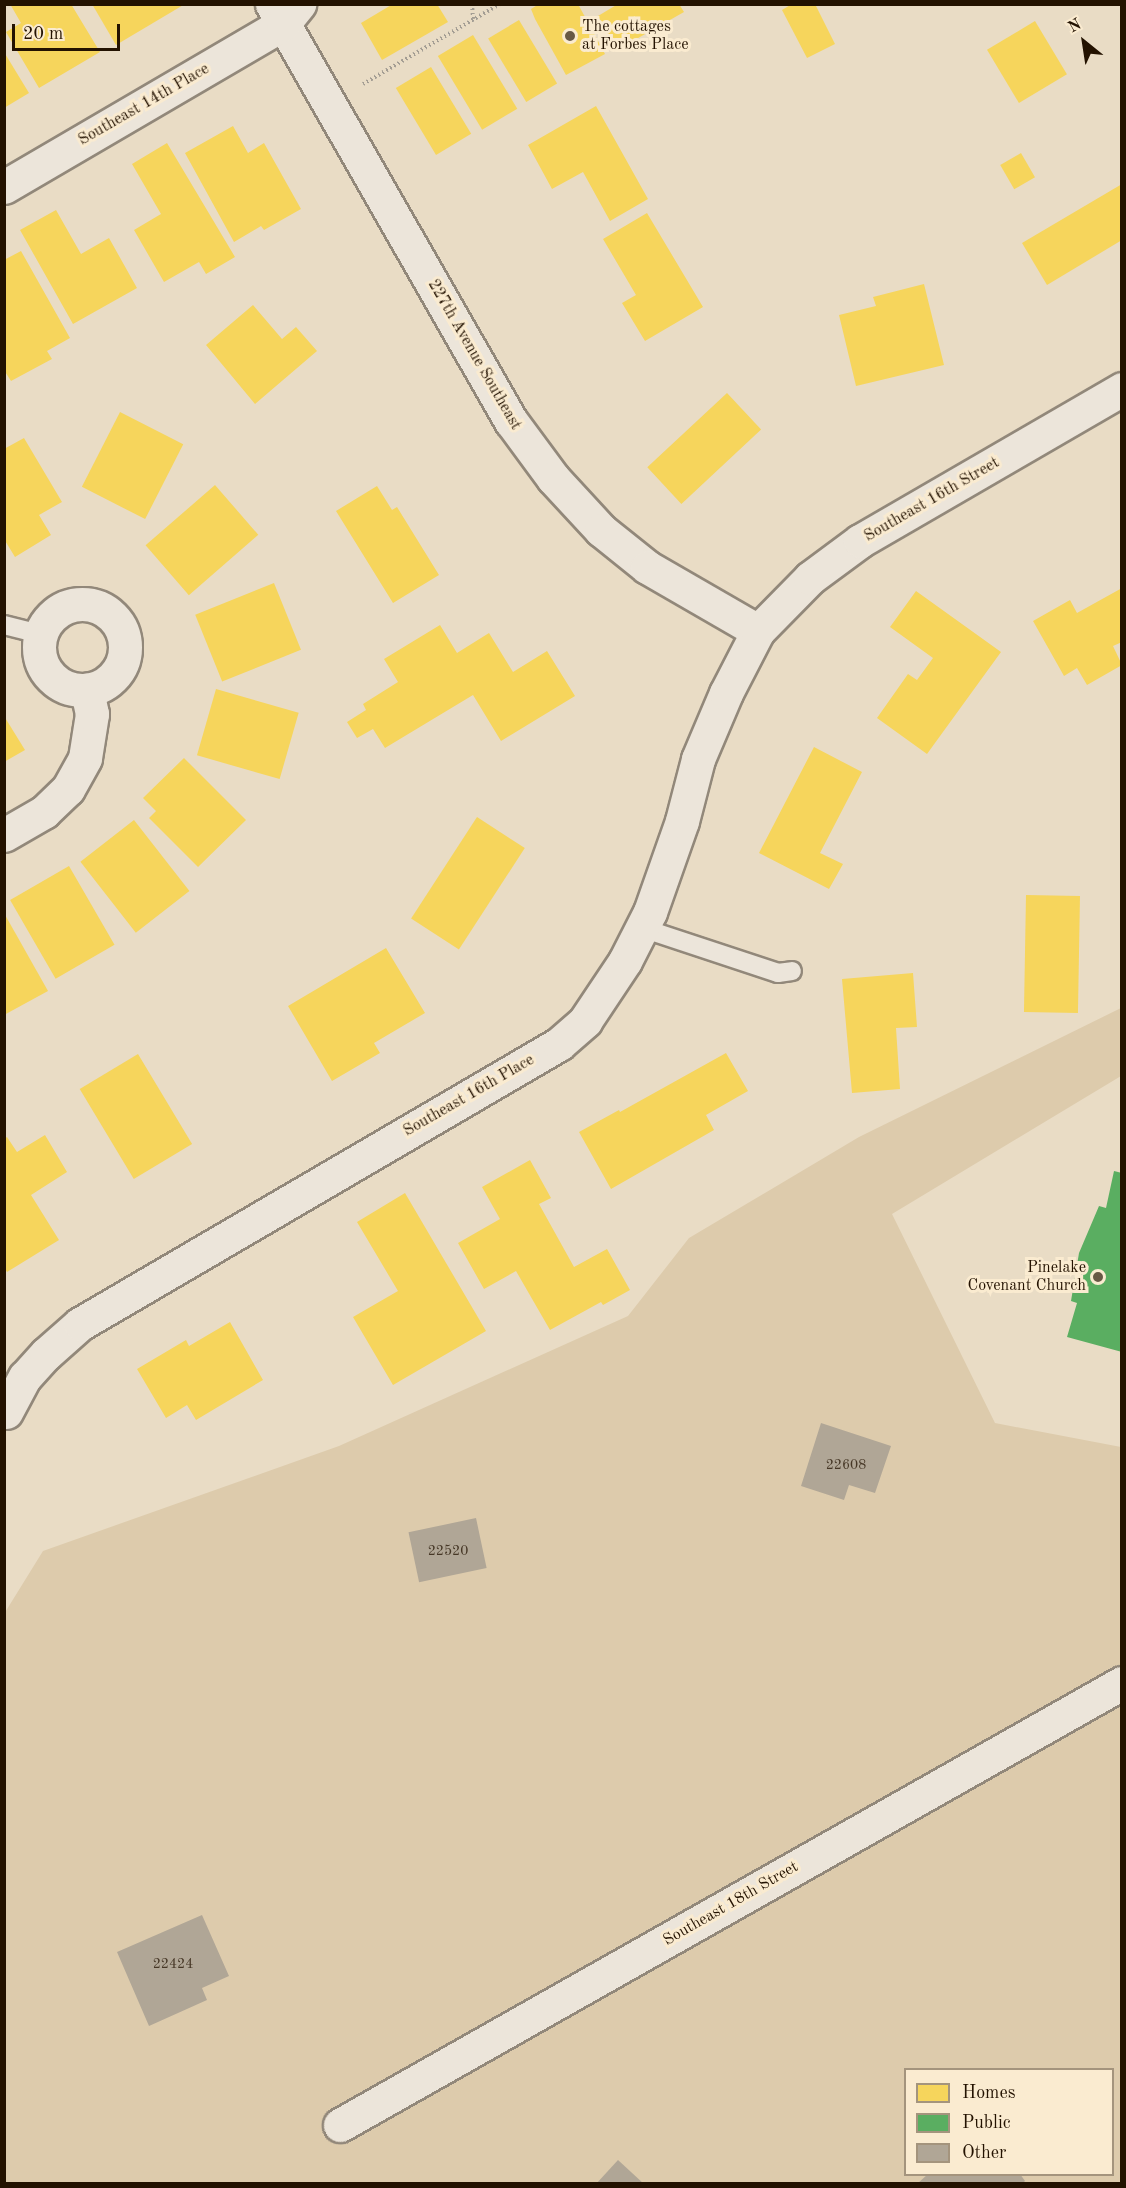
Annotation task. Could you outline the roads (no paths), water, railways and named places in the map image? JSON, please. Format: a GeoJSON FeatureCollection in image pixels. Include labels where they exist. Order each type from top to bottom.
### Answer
{"type":"FeatureCollection","features":[{"type":"Feature","properties":{"kind":"street","name":"Southeast 14th Place"},"geometry":{"type":"LineString","coordinates":[[4,187],[285,11]]}},
{"type":"Feature","properties":{"kind":"street","name":"227th Avenue Southeast"},"geometry":{"type":"LineString","coordinates":[[285,11],[511,421],[553,478],[601,530],[647,567],[758,631]]}},
{"type":"Feature","properties":{"kind":"street","name":"Southeast 16th Street"},"geometry":{"type":"LineString","coordinates":[[758,631],[810,578],[860,541],[1122,389]]}},
{"type":"Feature","properties":{"kind":"street"},"geometry":{"type":"LineString","coordinates":[[76,604],[92,605],[105,610],[116,621],[123,634],[125,649],[122,664],[114,676],[102,686],[87,690],[73,690],[58,684],[47,674],[40,660],[41,634],[50,618],[62,609],[76,604]]}},
{"type":"Feature","properties":{"kind":"street","name":"Southeast 16th Place"},"geometry":{"type":"LineString","coordinates":[[5,1412],[25,1377],[46,1354],[80,1324],[559,1044],[585,1021],[596,1007],[650,912],[682,820],[698,759],[726,693],[758,631]]}},
{"type":"Feature","properties":{"kind":"street"},"geometry":{"type":"LineString","coordinates":[[4,835],[44,812],[68,789],[85,758],[92,714],[87,690]]}},
{"type":"Feature","properties":{"kind":"street","name":"Southeast 18th Street"},"geometry":{"type":"LineString","coordinates":[[340,2126],[1122,1683]]}},
{"type":"Feature","properties":{"kind":"lane"},"geometry":{"type":"LineString","coordinates":[[4,625],[41,634]]}},
{"type":"Feature","properties":{"kind":"lane"},"geometry":{"type":"LineString","coordinates":[[642,928],[778,973],[792,971]]}},
{"type":"Feature","properties":{"kind":"place","name":"The cottages at Forbes Place"},"geometry":{"type":"Point","coordinates":[570,36]}},
{"type":"Feature","properties":{"kind":"place","name":"Pinelake Covenant Church"},"geometry":{"type":"Point","coordinates":[1098,1277]}}]}
